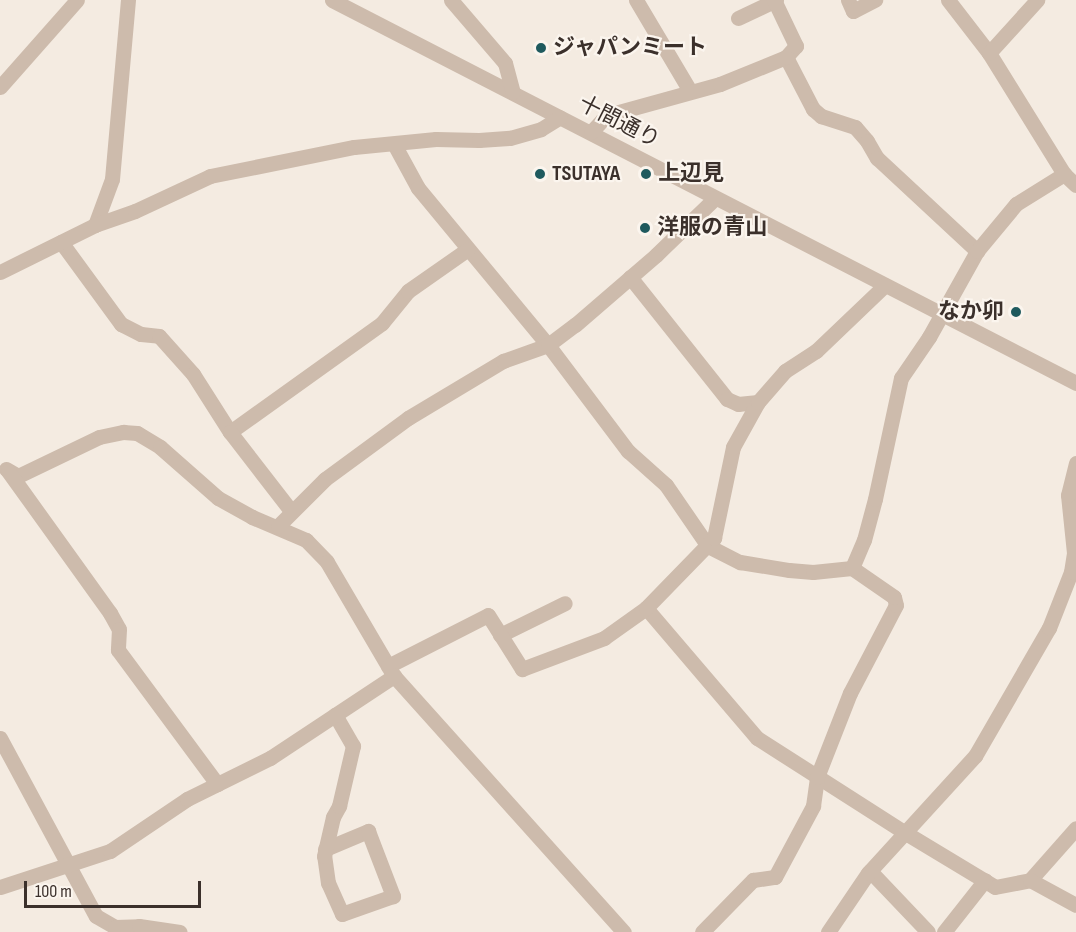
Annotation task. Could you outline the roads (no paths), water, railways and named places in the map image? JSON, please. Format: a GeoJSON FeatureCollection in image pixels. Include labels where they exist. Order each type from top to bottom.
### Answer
{"type":"FeatureCollection","features":[{"type":"Feature","properties":{"kind":"street"},"geometry":{"type":"LineString","coordinates":[[0,87],[77,0]]}},
{"type":"Feature","properties":{"kind":"street"},"geometry":{"type":"LineString","coordinates":[[95,225],[112,179],[128,0]]}},
{"type":"Feature","properties":{"kind":"street","name":"十間通り"},"geometry":{"type":"LineString","coordinates":[[332,0],[1076,382]]}},
{"type":"Feature","properties":{"kind":"street"},"geometry":{"type":"LineString","coordinates":[[451,0],[505,63],[513,92]]}},
{"type":"Feature","properties":{"kind":"street"},"geometry":{"type":"LineString","coordinates":[[636,0],[690,91]]}},
{"type":"Feature","properties":{"kind":"street"},"geometry":{"type":"LineString","coordinates":[[591,132],[602,120],[615,113],[720,84],[786,57],[796,46],[775,0],[738,18]]}},
{"type":"Feature","properties":{"kind":"street"},"geometry":{"type":"LineString","coordinates":[[848,0],[853,11],[875,0]]}},
{"type":"Feature","properties":{"kind":"street"},"geometry":{"type":"LineString","coordinates":[[948,0],[989,53],[1064,174],[1076,185]]}},
{"type":"Feature","properties":{"kind":"street"},"geometry":{"type":"LineString","coordinates":[[989,53],[1037,0]]}},
{"type":"Feature","properties":{"kind":"street"},"geometry":{"type":"LineString","coordinates":[[786,57],[813,109],[821,116],[855,127],[877,158],[977,251]]}},
{"type":"Feature","properties":{"kind":"street"},"geometry":{"type":"LineString","coordinates":[[0,272],[95,225],[135,211],[210,176],[354,147],[436,139],[510,138],[541,129],[560,117]]}},
{"type":"Feature","properties":{"kind":"street"},"geometry":{"type":"LineString","coordinates":[[394,144],[418,188],[548,345],[628,451],[666,485],[708,546],[740,562],[789,570],[813,572],[852,568],[894,597],[896,605],[850,693],[817,777],[813,806],[775,877],[753,880],[702,932]]}},
{"type":"Feature","properties":{"kind":"street"},"geometry":{"type":"LineString","coordinates":[[852,568],[864,540],[875,500],[901,378],[929,337],[940,313],[977,251],[1016,204],[1064,174]]}},
{"type":"Feature","properties":{"kind":"street"},"geometry":{"type":"LineString","coordinates":[[278,526],[291,511],[353,456],[408,418],[503,361],[548,345],[630,277],[715,198]]}},
{"type":"Feature","properties":{"kind":"street"},"geometry":{"type":"LineString","coordinates":[[61,242],[121,324],[141,334],[159,336],[193,374],[230,432],[291,511]]}},
{"type":"Feature","properties":{"kind":"street"},"geometry":{"type":"LineString","coordinates":[[230,432],[382,323],[408,291],[468,249]]}},
{"type":"Feature","properties":{"kind":"street"},"geometry":{"type":"LineString","coordinates":[[630,277],[727,399],[738,404],[758,402]]}},
{"type":"Feature","properties":{"kind":"street"},"geometry":{"type":"LineString","coordinates":[[0,887],[110,851],[187,799],[270,758],[335,715],[391,671],[488,615],[522,669],[604,638],[646,608],[714,538],[733,447],[758,402],[785,372],[816,351],[885,285]]}},
{"type":"Feature","properties":{"kind":"street"},"geometry":{"type":"LineString","coordinates":[[3,465],[18,476],[99,437],[123,432],[137,433],[160,447],[218,498],[252,517],[278,526],[306,540],[327,562],[391,671],[624,932]]}},
{"type":"Feature","properties":{"kind":"street"},"geometry":{"type":"LineString","coordinates":[[828,932],[870,871],[975,756],[1049,628],[1071,572],[1074,553],[1068,495],[1076,463]]}},
{"type":"Feature","properties":{"kind":"street"},"geometry":{"type":"LineString","coordinates":[[3,465],[110,614],[119,629],[118,650],[217,784]]}},
{"type":"Feature","properties":{"kind":"street"},"geometry":{"type":"LineString","coordinates":[[500,635],[565,603]]}},
{"type":"Feature","properties":{"kind":"street"},"geometry":{"type":"LineString","coordinates":[[646,608],[757,738],[904,832],[995,886],[1030,880],[1076,905]]}},
{"type":"Feature","properties":{"kind":"street"},"geometry":{"type":"LineString","coordinates":[[325,849],[368,831],[393,896],[342,914],[328,883],[325,849],[333,817],[339,806],[353,746],[335,715]]}},
{"type":"Feature","properties":{"kind":"street"},"geometry":{"type":"LineString","coordinates":[[0,738],[96,916],[115,927],[139,926],[180,932]]}},
{"type":"Feature","properties":{"kind":"street"},"geometry":{"type":"LineString","coordinates":[[1030,880],[1076,828]]}},
{"type":"Feature","properties":{"kind":"street"},"geometry":{"type":"LineString","coordinates":[[870,871],[928,932]]}},
{"type":"Feature","properties":{"kind":"street"},"geometry":{"type":"LineString","coordinates":[[944,932],[985,880]]}},
{"type":"Feature","properties":{"kind":"place","name":"ジャパンミート"},"geometry":{"type":"Point","coordinates":[541,48]}},
{"type":"Feature","properties":{"kind":"place","name":"TSUTAYA"},"geometry":{"type":"Point","coordinates":[540,174]}},
{"type":"Feature","properties":{"kind":"place","name":"上辺見"},"geometry":{"type":"Point","coordinates":[646,174]}},
{"type":"Feature","properties":{"kind":"place","name":"洋服の青山"},"geometry":{"type":"Point","coordinates":[645,228]}},
{"type":"Feature","properties":{"kind":"place","name":"なか卯"},"geometry":{"type":"Point","coordinates":[1016,312]}}]}
